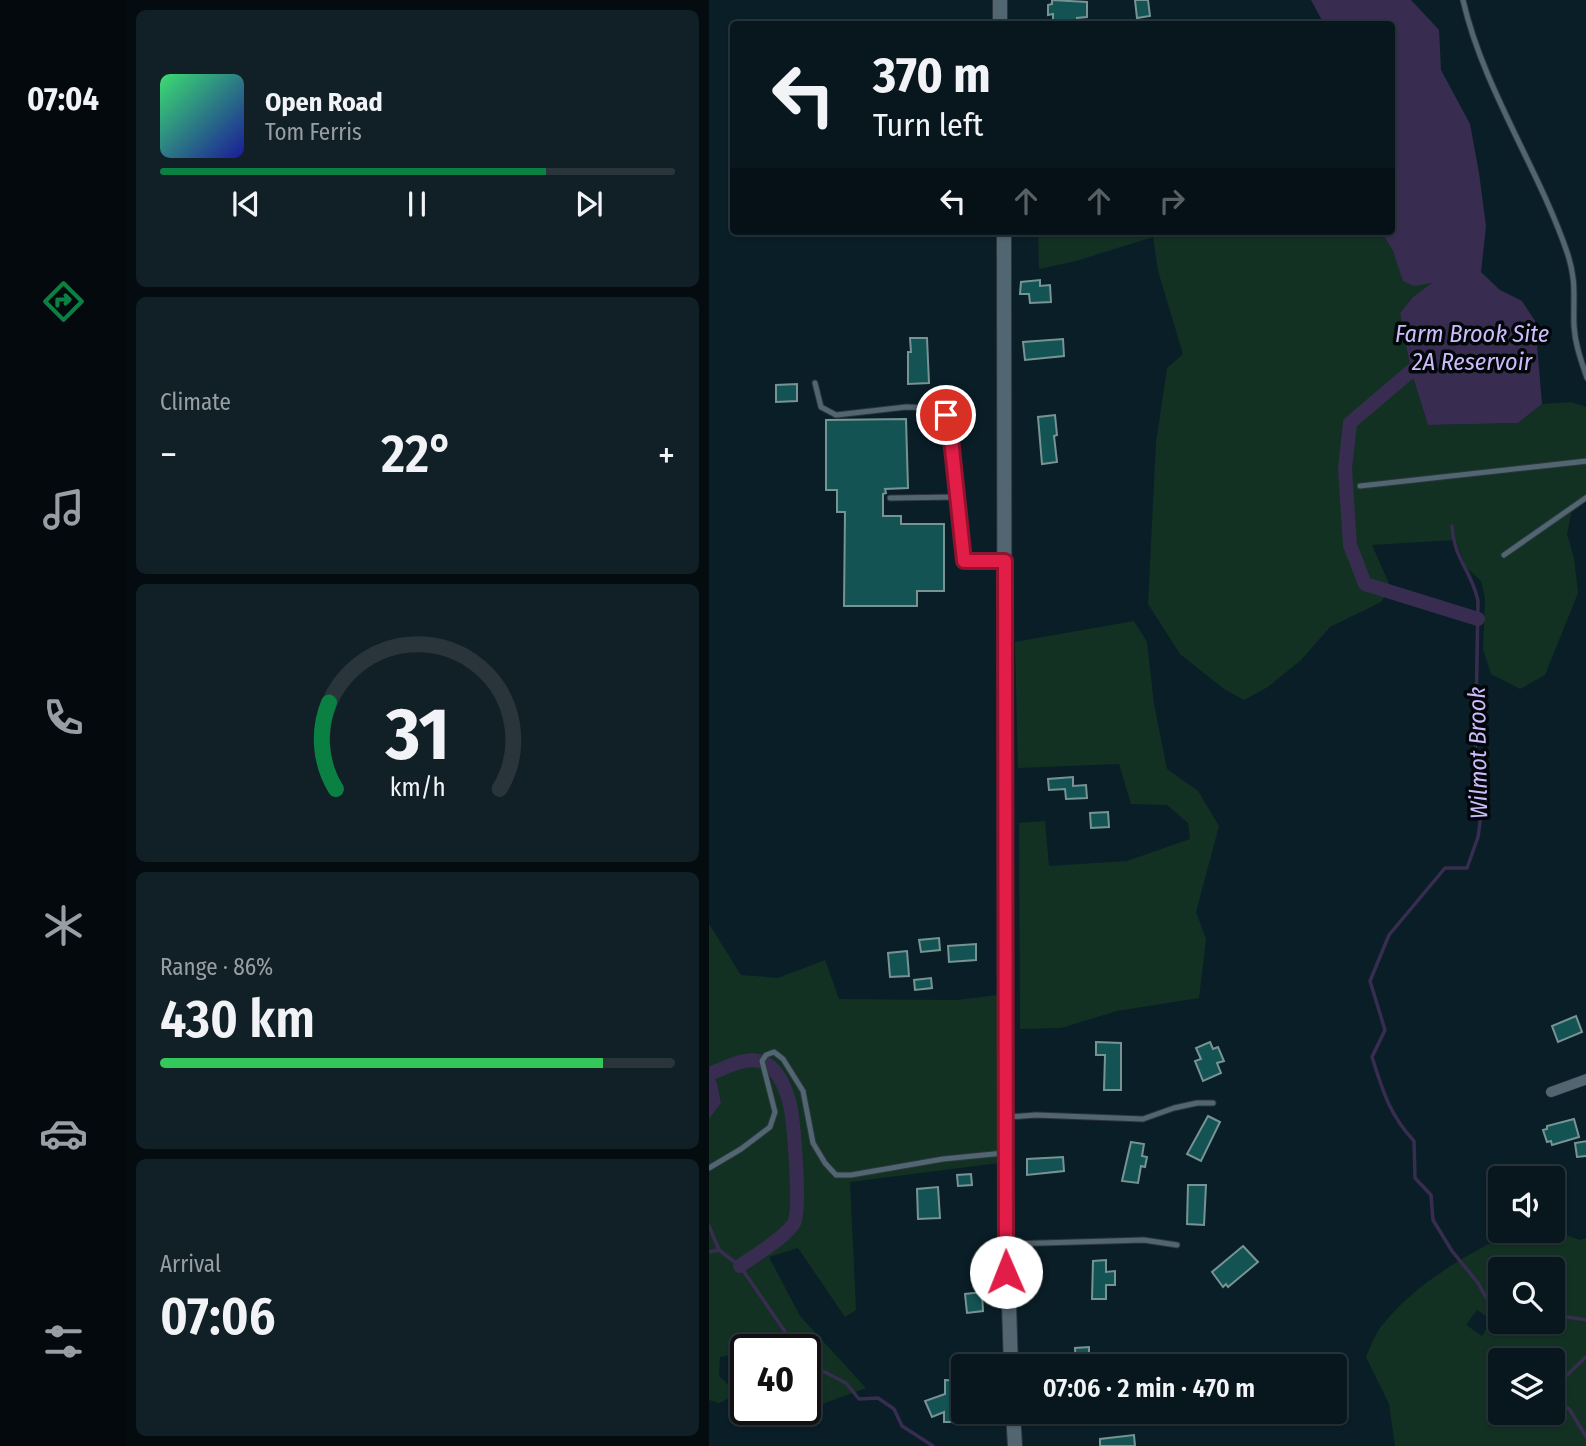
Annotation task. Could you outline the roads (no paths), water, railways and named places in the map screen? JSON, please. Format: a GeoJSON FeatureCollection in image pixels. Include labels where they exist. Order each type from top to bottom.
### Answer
{"type":"FeatureCollection","features":[{"type":"Feature","properties":{"kind":"street"},"geometry":{"type":"LineString","coordinates":[[1000,0],[1000,21]]}},
{"type":"Feature","properties":{"kind":"street"},"geometry":{"type":"LineString","coordinates":[[1004,235],[1005,1153],[1010,1354]]}},
{"type":"Feature","properties":{"kind":"street"},"geometry":{"type":"LineString","coordinates":[[1551,1092],[1586,1079]]}},
{"type":"Feature","properties":{"kind":"street"},"geometry":{"type":"LineString","coordinates":[[1014,1424],[1015,1446]]}},
{"type":"Feature","properties":{"kind":"lane"},"geometry":{"type":"LineString","coordinates":[[1463,0],[1499,102],[1534,171],[1568,255],[1575,281],[1574,325],[1586,377]]}},
{"type":"Feature","properties":{"kind":"lane"},"geometry":{"type":"LineString","coordinates":[[815,383],[821,407],[836,415],[906,407],[934,408],[946,415],[964,561],[1005,561]]}},
{"type":"Feature","properties":{"kind":"lane"},"geometry":{"type":"LineString","coordinates":[[1360,485],[1586,461]]}},
{"type":"Feature","properties":{"kind":"lane"},"geometry":{"type":"LineString","coordinates":[[890,498],[957,497]]}},
{"type":"Feature","properties":{"kind":"lane"},"geometry":{"type":"LineString","coordinates":[[1504,555],[1586,497]]}},
{"type":"Feature","properties":{"kind":"lane"},"geometry":{"type":"LineString","coordinates":[[709,1168],[770,1127],[775,1112],[762,1061],[766,1055],[774,1052],[783,1059],[803,1091],[813,1143],[836,1175],[1005,1153]]}},
{"type":"Feature","properties":{"kind":"lane"},"geometry":{"type":"LineString","coordinates":[[1005,1118],[1036,1115],[1143,1119],[1174,1108],[1213,1103]]}},
{"type":"Feature","properties":{"kind":"lane"},"geometry":{"type":"LineString","coordinates":[[1006,1244],[1144,1240],[1177,1245]]}},
{"type":"Feature","properties":{"kind":"water","name":"Farm Brook Site 2A Reservoir"},"geometry":{"type":"Polygon","coordinates":[[[1311,0],[1411,0],[1439,30],[1441,70],[1470,124],[1479,173],[1486,226],[1481,272],[1500,290],[1522,301],[1535,321],[1542,404],[1518,423],[1428,425],[1411,371],[1400,313],[1413,297],[1432,283],[1414,286],[1403,281],[1393,251],[1383,235],[1395,235],[1395,21],[1322,21],[1311,0]]]}},
{"type":"Feature","properties":{"kind":"water"},"geometry":{"type":"Polygon","coordinates":[[[709,1068],[717,1083],[721,1103],[709,1119],[709,1068]]]}},
{"type":"Feature","properties":{"kind":"waterway"},"geometry":{"type":"LineString","coordinates":[[1430,364],[1411,371],[1350,423],[1345,468],[1350,545],[1365,584],[1478,619]]}},
{"type":"Feature","properties":{"kind":"waterway","name":"Wilmot Brook"},"geometry":{"type":"LineString","coordinates":[[1452,526],[1456,548],[1472,581],[1478,601],[1475,772],[1482,807],[1478,837],[1467,868],[1445,868],[1389,935],[1370,981],[1385,1030],[1372,1057],[1393,1112],[1414,1141],[1415,1178],[1431,1195],[1433,1220],[1488,1301]]}},
{"type":"Feature","properties":{"kind":"waterway"},"geometry":{"type":"LineString","coordinates":[[712,1073],[744,1061],[763,1062],[780,1078],[791,1111],[797,1183],[794,1223],[777,1240],[740,1266]]}},
{"type":"Feature","properties":{"kind":"waterway"},"geometry":{"type":"LineString","coordinates":[[709,1226],[719,1250],[740,1266],[787,1334]]}},
{"type":"Feature","properties":{"kind":"waterway"},"geometry":{"type":"LineString","coordinates":[[709,1252],[719,1250]]}},
{"type":"Feature","properties":{"kind":"waterway","name":"Wilmot Brook"},"geometry":{"type":"LineString","coordinates":[[1565,1317],[1587,1320]]}},
{"type":"Feature","properties":{"kind":"waterway","name":"Wilmot Brook"},"geometry":{"type":"LineString","coordinates":[[1587,1356],[1566,1376],[1556,1397],[1570,1410],[1587,1438]]}},
{"type":"Feature","properties":{"kind":"waterway"},"geometry":{"type":"LineString","coordinates":[[821,1370],[846,1383],[859,1399],[878,1398],[894,1409],[902,1426],[933,1446]]}}]}
